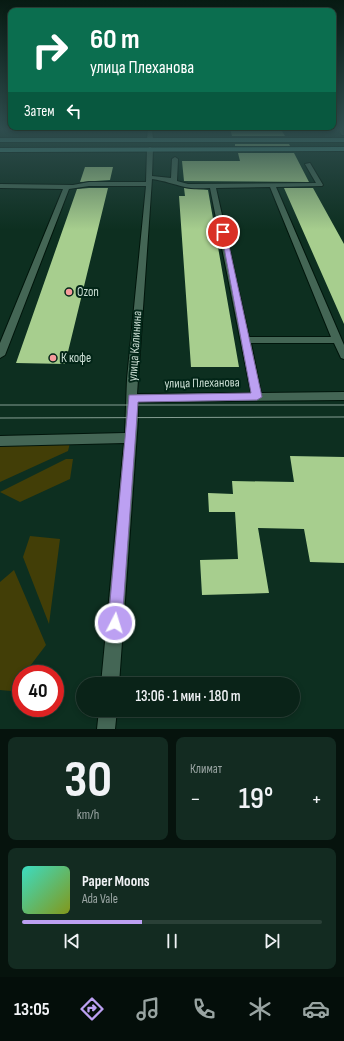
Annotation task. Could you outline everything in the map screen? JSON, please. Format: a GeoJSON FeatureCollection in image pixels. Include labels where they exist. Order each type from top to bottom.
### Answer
{"type":"FeatureCollection","features":[{"type":"Feature","properties":{"kind":"street","name":"улица Калинина"},"geometry":{"type":"LineString","coordinates":[[111,677],[130,438],[133,398],[132,379],[150,162]]}},
{"type":"Feature","properties":{"kind":"street"},"geometry":{"type":"LineString","coordinates":[[174,183],[175,162]]}},
{"type":"Feature","properties":{"kind":"street"},"geometry":{"type":"LineString","coordinates":[[0,186],[67,187],[89,184],[149,181],[162,178],[187,186],[320,185],[308,164]]}},
{"type":"Feature","properties":{"kind":"street"},"geometry":{"type":"LineString","coordinates":[[272,185],[344,356]]}},
{"type":"Feature","properties":{"kind":"street"},"geometry":{"type":"LineString","coordinates":[[213,186],[257,397]]}},
{"type":"Feature","properties":{"kind":"street"},"geometry":{"type":"LineString","coordinates":[[0,355],[67,187]]}},
{"type":"Feature","properties":{"kind":"street"},"geometry":{"type":"LineString","coordinates":[[245,340],[337,340]]}},
{"type":"Feature","properties":{"kind":"street","name":"улица Плеханова"},"geometry":{"type":"LineString","coordinates":[[133,398],[344,396]]}},
{"type":"Feature","properties":{"kind":"street"},"geometry":{"type":"LineString","coordinates":[[0,441],[130,438]]}},
{"type":"Feature","properties":{"kind":"street"},"geometry":{"type":"LineString","coordinates":[[106,729],[107,717]]}},
{"type":"Feature","properties":{"kind":"shaded area"},"geometry":{"type":"Polygon","coordinates":[[[70,443],[68,451],[0,482],[0,445],[70,443]]]}},
{"type":"Feature","properties":{"kind":"shaded area"},"geometry":{"type":"Polygon","coordinates":[[[66,459],[73,459],[70,479],[20,502],[0,492],[66,459]]]}},
{"type":"Feature","properties":{"kind":"shaded area"},"geometry":{"type":"Polygon","coordinates":[[[30,536],[60,539],[49,624],[23,557],[30,536]]]}},
{"type":"Feature","properties":{"kind":"shaded area"},"geometry":{"type":"Polygon","coordinates":[[[14,570],[46,645],[31,665],[12,665],[11,691],[0,690],[0,582],[14,570]]]}},
{"type":"Feature","properties":{"kind":"building"},"geometry":{"type":"Polygon","coordinates":[[[182,162],[299,162],[309,182],[184,181],[182,162]]]}},
{"type":"Feature","properties":{"kind":"building"},"geometry":{"type":"Polygon","coordinates":[[[85,167],[113,167],[110,180],[80,182],[85,167]]]}},
{"type":"Feature","properties":{"kind":"building"},"geometry":{"type":"Polygon","coordinates":[[[108,188],[65,364],[16,363],[77,189],[108,188]]]}},
{"type":"Feature","properties":{"kind":"building"},"geometry":{"type":"Polygon","coordinates":[[[184,188],[208,190],[239,367],[191,367],[179,196],[185,196],[184,188]]]}},
{"type":"Feature","properties":{"kind":"building"},"geometry":{"type":"Polygon","coordinates":[[[284,188],[313,188],[344,244],[344,324],[284,188]]]}},
{"type":"Feature","properties":{"kind":"building"},"geometry":{"type":"Polygon","coordinates":[[[290,456],[344,457],[344,563],[310,562],[304,529],[258,528],[269,593],[202,595],[200,560],[238,559],[235,512],[209,512],[208,493],[233,494],[232,481],[294,482],[290,456]]]}},
{"type":"Feature","properties":{"kind":"tram line"},"geometry":{"type":"LineString","coordinates":[[0,405],[344,405]]}},
{"type":"Feature","properties":{"kind":"tram line"},"geometry":{"type":"LineString","coordinates":[[0,418],[344,417]]}},
{"type":"Feature","properties":{"kind":"place","name":"Ozon"},"geometry":{"type":"Point","coordinates":[69,292]}},
{"type":"Feature","properties":{"kind":"place","name":"К кофе"},"geometry":{"type":"Point","coordinates":[53,358]}},
{"type":"Feature","properties":{"kind":"route"},"geometry":{"type":"LineString","coordinates":[[115,623],[133,398],[257,397],[223,232]]}}]}
